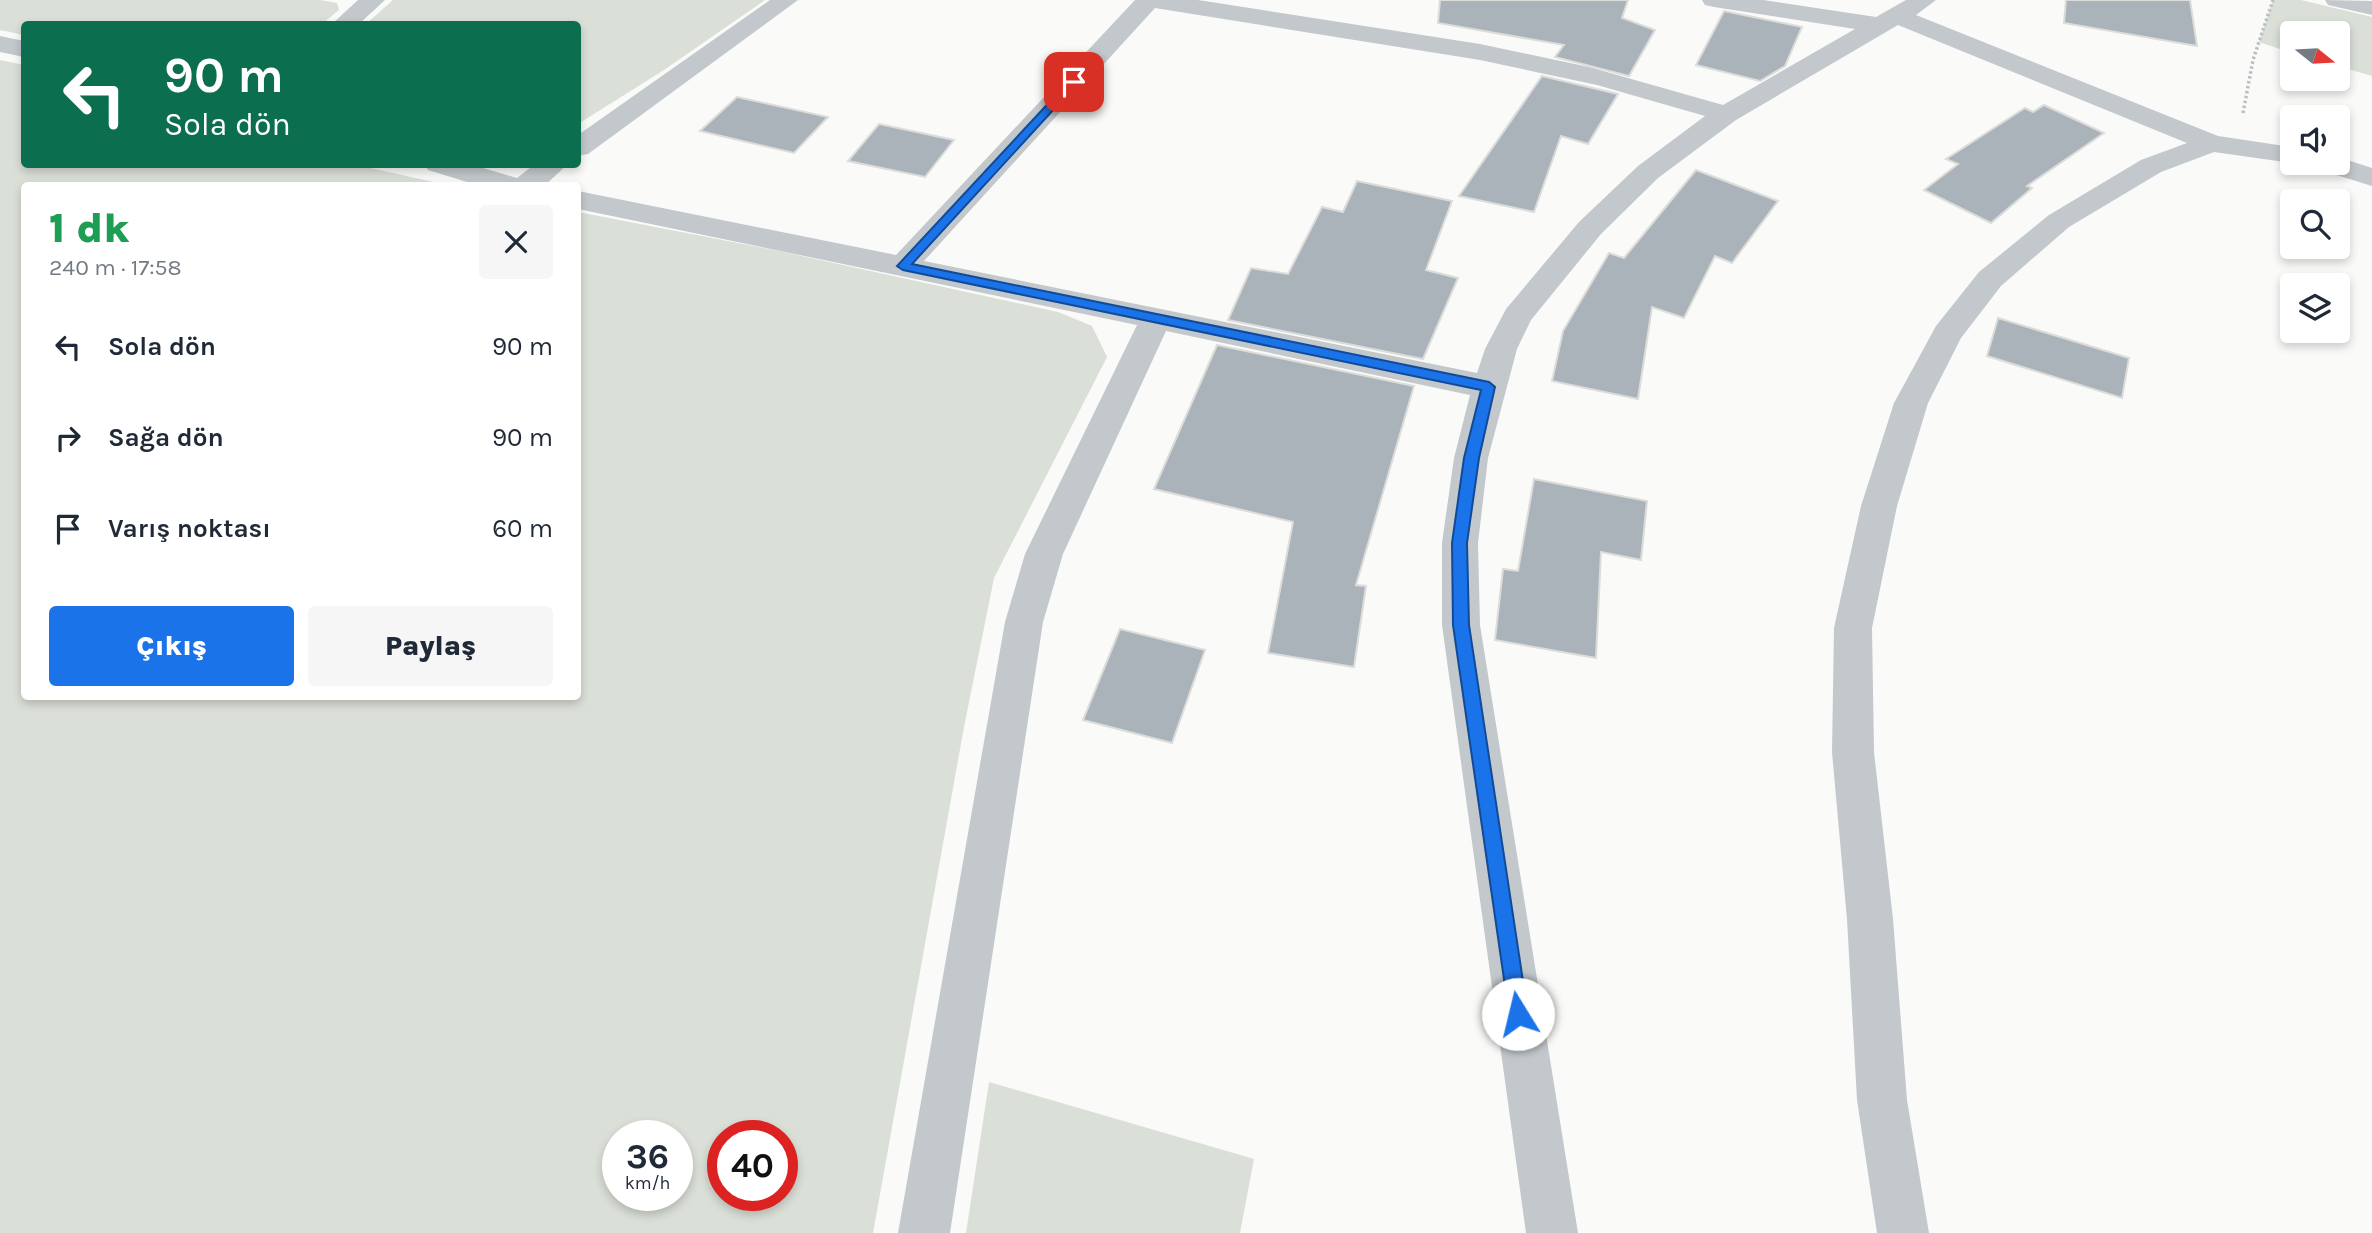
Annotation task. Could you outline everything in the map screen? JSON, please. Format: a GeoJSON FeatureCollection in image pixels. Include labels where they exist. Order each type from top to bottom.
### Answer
{"type":"FeatureCollection","features":[{"type":"Feature","properties":{"kind":"street"},"geometry":{"type":"LineString","coordinates":[[348,21],[373,0]]}},
{"type":"Feature","properties":{"kind":"street"},"geometry":{"type":"LineString","coordinates":[[581,146],[786,0]]}},
{"type":"Feature","properties":{"kind":"street"},"geometry":{"type":"LineString","coordinates":[[903,266],[1150,0],[1428,44],[1546,66],[1628,85],[1726,114]]}},
{"type":"Feature","properties":{"kind":"street"},"geometry":{"type":"LineString","coordinates":[[1714,0],[1900,13],[2225,144],[2280,153]]}},
{"type":"Feature","properties":{"kind":"street"},"geometry":{"type":"LineString","coordinates":[[2337,0],[2372,8]]}},
{"type":"Feature","properties":{"kind":"street"},"geometry":{"type":"LineString","coordinates":[[1552,1233],[1461,625],[1460,543],[1471,458],[1489,387],[1501,349],[1517,316],[1590,228],[1648,172],[1726,114],[1900,13]]}},
{"type":"Feature","properties":{"kind":"street"},"geometry":{"type":"LineString","coordinates":[[0,44],[21,48]]}},
{"type":"Feature","properties":{"kind":"street"},"geometry":{"type":"LineString","coordinates":[[1903,1233],[1882,1100],[1870,919],[1853,752],[1853,628],[1879,506],[1911,403],[1947,334],[1990,279],[2059,221],[2151,166],[2225,144]]}},
{"type":"Feature","properties":{"kind":"street"},"geometry":{"type":"LineString","coordinates":[[451,168],[499,182]]}},
{"type":"Feature","properties":{"kind":"street"},"geometry":{"type":"LineString","coordinates":[[530,182],[549,168]]}},
{"type":"Feature","properties":{"kind":"street"},"geometry":{"type":"LineString","coordinates":[[2350,170],[2372,177]]}},
{"type":"Feature","properties":{"kind":"street"},"geometry":{"type":"LineString","coordinates":[[581,201],[1489,387]]}},
{"type":"Feature","properties":{"kind":"street"},"geometry":{"type":"LineString","coordinates":[[924,1233],[1030,600],[1044,554],[1157,317]]}},
{"type":"Feature","properties":{"kind":"path"},"geometry":{"type":"LineString","coordinates":[[2225,144],[2273,0]]}},
{"type":"Feature","properties":{"kind":"shaded area"},"geometry":{"type":"Polygon","coordinates":[[[0,0],[320,0],[337,3],[339,10],[326,21],[21,21],[21,34],[0,30],[0,0]]]}},
{"type":"Feature","properties":{"kind":"shaded area"},"geometry":{"type":"Polygon","coordinates":[[[393,0],[765,0],[664,70],[581,122],[581,21],[369,21],[393,0]]]}},
{"type":"Feature","properties":{"kind":"shaded area"},"geometry":{"type":"Polygon","coordinates":[[[2273,0],[2301,0],[2372,17],[2372,76],[2350,70],[2350,21],[2280,21],[2280,49],[2259,42],[2273,0]]]}},
{"type":"Feature","properties":{"kind":"shaded area"},"geometry":{"type":"Polygon","coordinates":[[[0,60],[21,64],[21,168],[370,168],[434,182],[21,182],[21,700],[581,700],[581,213],[779,251],[1058,312],[1092,326],[1107,357],[994,578],[964,727],[873,1233],[0,1233],[0,60]]]}},
{"type":"Feature","properties":{"kind":"shaded area"},"geometry":{"type":"Polygon","coordinates":[[[989,1082],[1254,1159],[1240,1233],[966,1233],[989,1082]]]}},
{"type":"Feature","properties":{"kind":"building"},"geometry":{"type":"Polygon","coordinates":[[[1440,0],[1628,0],[1622,18],[1655,30],[1629,76],[1555,57],[1564,45],[1438,23],[1440,0]]]}},
{"type":"Feature","properties":{"kind":"building"},"geometry":{"type":"Polygon","coordinates":[[[2066,0],[2190,0],[2197,46],[2064,23],[2066,0]]]}},
{"type":"Feature","properties":{"kind":"building"},"geometry":{"type":"Polygon","coordinates":[[[1724,11],[1802,27],[1785,66],[1760,81],[1696,65],[1724,11]]]}},
{"type":"Feature","properties":{"kind":"building"},"geometry":{"type":"Polygon","coordinates":[[[1542,76],[1618,94],[1588,144],[1561,136],[1534,212],[1459,196],[1542,76]]]}},
{"type":"Feature","properties":{"kind":"building"},"geometry":{"type":"Polygon","coordinates":[[[737,97],[828,117],[794,153],[700,131],[737,97]]]}},
{"type":"Feature","properties":{"kind":"building"},"geometry":{"type":"Polygon","coordinates":[[[2044,105],[2104,133],[2027,186],[2032,188],[1991,223],[1924,190],[1958,164],[1946,159],[2025,108],[2033,112],[2044,105]]]}},
{"type":"Feature","properties":{"kind":"building"},"geometry":{"type":"Polygon","coordinates":[[[879,124],[954,140],[925,177],[848,161],[879,124]]]}},
{"type":"Feature","properties":{"kind":"building"},"geometry":{"type":"Polygon","coordinates":[[[1696,170],[1778,201],[1732,263],[1715,256],[1684,318],[1652,307],[1638,399],[1552,381],[1563,331],[1609,253],[1624,258],[1696,170]]]}},
{"type":"Feature","properties":{"kind":"building"},"geometry":{"type":"Polygon","coordinates":[[[1357,181],[1452,201],[1426,270],[1458,278],[1423,359],[1228,320],[1251,268],[1288,274],[1322,207],[1343,212],[1357,181]]]}},
{"type":"Feature","properties":{"kind":"building"},"geometry":{"type":"Polygon","coordinates":[[[1998,318],[2129,358],[2122,398],[1987,356],[1998,318]]]}},
{"type":"Feature","properties":{"kind":"building"},"geometry":{"type":"Polygon","coordinates":[[[1217,345],[1414,386],[1356,585],[1366,586],[1354,667],[1268,653],[1293,522],[1154,489],[1217,345]]]}},
{"type":"Feature","properties":{"kind":"building"},"geometry":{"type":"Polygon","coordinates":[[[1534,479],[1647,501],[1641,560],[1601,552],[1596,658],[1495,640],[1503,569],[1518,571],[1534,479]]]}},
{"type":"Feature","properties":{"kind":"building"},"geometry":{"type":"Polygon","coordinates":[[[1120,629],[1205,650],[1172,743],[1083,720],[1120,629]]]}},
{"type":"Feature","properties":{"kind":"route"},"geometry":{"type":"LineString","coordinates":[[1074,82],[903,266],[1489,387],[1471,458],[1460,543],[1459,584],[1469,685],[1518,1014]]}}]}
